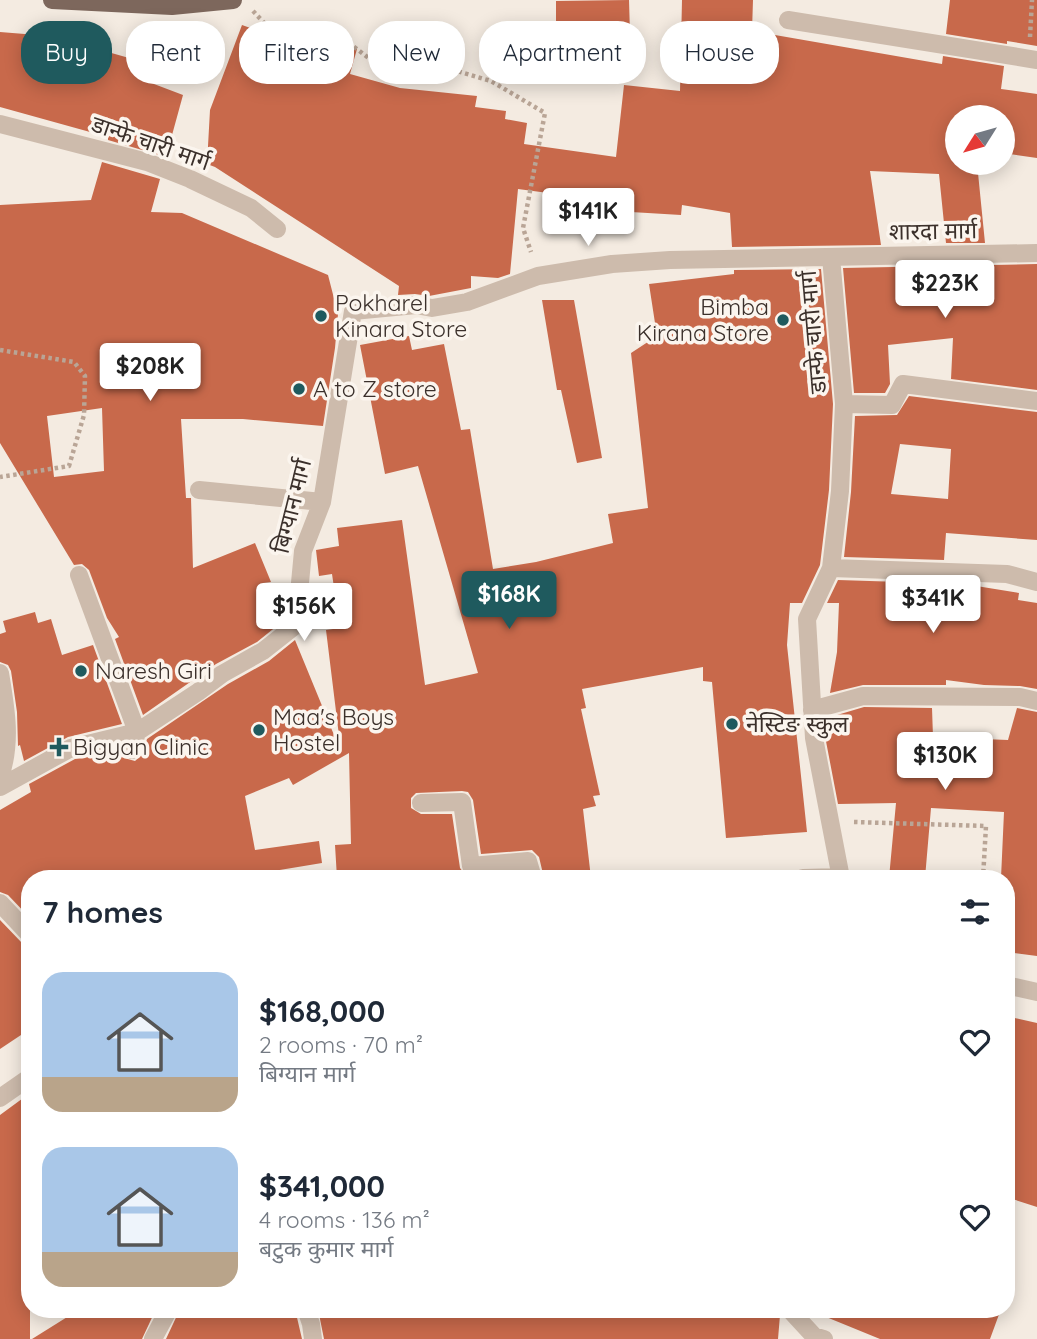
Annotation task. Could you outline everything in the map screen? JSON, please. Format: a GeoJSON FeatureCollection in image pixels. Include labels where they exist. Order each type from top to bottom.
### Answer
{"type":"FeatureCollection","features":[{"type":"Feature","properties":{"kind":"main road"},"geometry":{"type":"LineString","coordinates":[[52,0],[172,6],[233,0]]}},
{"type":"Feature","properties":{"kind":"street"},"geometry":{"type":"LineString","coordinates":[[788,20],[1033,60]]}},
{"type":"Feature","properties":{"kind":"street","name":"डान्फे चारी मार्ग"},"geometry":{"type":"LineString","coordinates":[[0,124],[148,162],[251,208],[277,229]]}},
{"type":"Feature","properties":{"kind":"street","name":"शारदा मार्ग"},"geometry":{"type":"LineString","coordinates":[[831,257],[1037,253]]}},
{"type":"Feature","properties":{"kind":"street","name":"डान्फे चारी मार्ग"},"geometry":{"type":"LineString","coordinates":[[354,311],[416,306],[432,308],[467,302],[538,276],[612,264],[670,260],[831,257],[844,404],[840,491],[831,568],[807,620],[811,709],[828,822],[839,870]]}},
{"type":"Feature","properties":{"kind":"street","name":"बिग्यान मार्ग"},"geometry":{"type":"LineString","coordinates":[[0,787],[71,748],[137,732],[222,674],[263,651],[296,625],[303,551],[322,502],[354,311]]}},
{"type":"Feature","properties":{"kind":"street"},"geometry":{"type":"LineString","coordinates":[[844,404],[892,405],[903,384],[1037,401]]}},
{"type":"Feature","properties":{"kind":"street"},"geometry":{"type":"LineString","coordinates":[[198,490],[322,502]]}},
{"type":"Feature","properties":{"kind":"street"},"geometry":{"type":"LineString","coordinates":[[831,568],[1007,574],[1037,583]]}},
{"type":"Feature","properties":{"kind":"street"},"geometry":{"type":"LineString","coordinates":[[79,575],[137,732],[132,750]]}},
{"type":"Feature","properties":{"kind":"street"},"geometry":{"type":"LineString","coordinates":[[0,673],[7,718],[6,758],[0,777]]}},
{"type":"Feature","properties":{"kind":"street"},"geometry":{"type":"LineString","coordinates":[[811,709],[863,696],[1020,697],[1037,701]]}},
{"type":"Feature","properties":{"kind":"street"},"geometry":{"type":"LineString","coordinates":[[421,803],[462,802],[471,866],[527,861],[530,870]]}},
{"type":"Feature","properties":{"kind":"street"},"geometry":{"type":"LineString","coordinates":[[0,903],[21,925]]}},
{"type":"Feature","properties":{"kind":"street"},"geometry":{"type":"LineString","coordinates":[[1015,987],[1037,992]]}},
{"type":"Feature","properties":{"kind":"street"},"geometry":{"type":"LineString","coordinates":[[0,1098],[21,1083]]}},
{"type":"Feature","properties":{"kind":"street"},"geometry":{"type":"LineString","coordinates":[[153,1339],[164,1318]]}},
{"type":"Feature","properties":{"kind":"street"},"geometry":{"type":"LineString","coordinates":[[309,1318],[313,1339]]}},
{"type":"Feature","properties":{"kind":"street"},"geometry":{"type":"LineString","coordinates":[[797,1318],[814,1336],[824,1339]]}},
{"type":"Feature","properties":{"kind":"path"},"geometry":{"type":"LineString","coordinates":[[1032,0],[1033,60]]}},
{"type":"Feature","properties":{"kind":"path"},"geometry":{"type":"LineString","coordinates":[[252,9],[269,28],[319,31],[349,43],[396,79],[417,78],[440,65],[491,80],[545,113],[523,228],[538,276]]}},
{"type":"Feature","properties":{"kind":"path"},"geometry":{"type":"LineString","coordinates":[[0,350],[75,362],[85,376],[84,415],[69,466],[0,478]]}},
{"type":"Feature","properties":{"kind":"path"},"geometry":{"type":"LineString","coordinates":[[828,822],[986,826],[983,870]]}},
{"type":"Feature","properties":{"kind":"building"},"geometry":{"type":"Polygon","coordinates":[[[629,0],[630,21],[556,21],[556,1],[629,0]]]}},
{"type":"Feature","properties":{"kind":"building"},"geometry":{"type":"Polygon","coordinates":[[[682,0],[753,0],[752,21],[682,21],[682,0]]]}},
{"type":"Feature","properties":{"kind":"building"},"geometry":{"type":"Polygon","coordinates":[[[950,0],[1037,0],[1037,46],[946,34],[950,0]]]}},
{"type":"Feature","properties":{"kind":"building"},"geometry":{"type":"Polygon","coordinates":[[[0,32],[21,34],[21,84],[112,84],[112,53],[126,57],[126,84],[154,84],[183,95],[166,157],[108,140],[108,137],[0,107],[0,32]]]}},
{"type":"Feature","properties":{"kind":"building"},"geometry":{"type":"Polygon","coordinates":[[[239,33],[239,84],[354,84],[354,75],[368,79],[368,84],[477,96],[475,107],[506,111],[505,119],[527,123],[524,144],[616,157],[624,85],[680,91],[680,84],[779,84],[779,36],[942,64],[943,56],[1004,66],[1001,89],[1037,94],[1037,158],[1015,155],[1015,105],[945,105],[945,175],[978,175],[985,243],[946,243],[939,174],[870,171],[881,245],[732,247],[730,213],[682,205],[681,215],[631,212],[631,204],[518,189],[510,274],[498,278],[471,276],[471,288],[429,296],[398,295],[399,286],[207,164],[210,110],[220,84],[225,84],[225,70],[239,33]]]}},
{"type":"Feature","properties":{"kind":"building"},"geometry":{"type":"Polygon","coordinates":[[[102,162],[160,179],[151,212],[182,213],[328,275],[338,314],[323,426],[243,419],[181,419],[186,498],[191,498],[193,568],[255,543],[271,582],[263,583],[283,621],[257,642],[216,664],[143,715],[115,639],[119,637],[107,618],[89,570],[82,564],[74,565],[0,443],[0,205],[91,200],[102,162]],[[102,408],[47,416],[54,477],[104,471],[102,408]]]}},
{"type":"Feature","properties":{"kind":"building"},"geometry":{"type":"Polygon","coordinates":[[[1037,264],[1037,390],[951,379],[953,338],[888,345],[890,384],[885,393],[854,393],[843,268],[1037,264]]]}},
{"type":"Feature","properties":{"kind":"building"},"geometry":{"type":"Polygon","coordinates":[[[821,269],[833,404],[829,490],[820,565],[802,603],[790,603],[787,645],[807,832],[726,838],[712,682],[703,681],[703,667],[582,689],[586,708],[581,709],[600,795],[593,796],[596,806],[583,809],[590,870],[542,870],[539,857],[532,850],[481,854],[473,800],[468,792],[462,791],[416,793],[411,798],[411,808],[421,814],[452,814],[462,870],[337,870],[335,845],[351,844],[349,753],[293,785],[289,778],[245,796],[255,850],[319,841],[322,863],[280,870],[21,870],[21,909],[8,895],[0,892],[0,810],[31,792],[29,784],[75,759],[121,748],[124,758],[135,761],[143,754],[147,739],[228,684],[269,661],[295,640],[341,752],[326,630],[340,628],[332,574],[319,576],[316,550],[339,546],[337,528],[402,520],[425,685],[478,673],[418,466],[385,474],[360,345],[409,336],[412,350],[444,344],[461,430],[470,429],[493,569],[536,562],[613,543],[608,514],[648,508],[631,353],[657,336],[649,284],[734,274],[734,270],[821,269]]]}},
{"type":"Feature","properties":{"kind":"building"},"geometry":{"type":"Polygon","coordinates":[[[542,300],[574,300],[602,458],[577,463],[561,390],[557,390],[542,300]]]}},
{"type":"Feature","properties":{"kind":"building"},"geometry":{"type":"Polygon","coordinates":[[[909,396],[1037,412],[1037,540],[946,533],[944,560],[844,557],[855,416],[897,415],[909,396]],[[900,444],[891,494],[948,499],[951,449],[900,444]]]}},
{"type":"Feature","properties":{"kind":"building"},"geometry":{"type":"Polygon","coordinates":[[[838,580],[964,584],[1019,593],[1018,600],[1037,603],[1037,689],[946,680],[946,685],[863,685],[830,693],[837,652],[839,603],[827,603],[838,580]]]}},
{"type":"Feature","properties":{"kind":"building"},"geometry":{"type":"Polygon","coordinates":[[[35,612],[38,623],[51,619],[62,655],[93,645],[122,724],[68,737],[24,761],[20,745],[18,746],[17,712],[11,671],[8,665],[0,662],[0,634],[6,632],[3,621],[35,612]]]}},
{"type":"Feature","properties":{"kind":"building"},"geometry":{"type":"Polygon","coordinates":[[[864,707],[932,708],[933,737],[1008,740],[1017,708],[1037,712],[1037,956],[1015,953],[1015,870],[1001,870],[1004,812],[931,808],[926,870],[890,870],[896,803],[838,804],[825,736],[827,718],[864,707]]]}},
{"type":"Feature","properties":{"kind":"building"},"geometry":{"type":"Polygon","coordinates":[[[0,920],[21,942],[21,1035],[0,1049],[0,920]]]}},
{"type":"Feature","properties":{"kind":"building"},"geometry":{"type":"Polygon","coordinates":[[[1015,1018],[1037,1023],[1037,1207],[1015,1200],[1015,1018]]]}},
{"type":"Feature","properties":{"kind":"building"},"geometry":{"type":"Polygon","coordinates":[[[21,1100],[21,1318],[30,1318],[30,1339],[0,1339],[0,1115],[21,1100]]]}},
{"type":"Feature","properties":{"kind":"building"},"geometry":{"type":"Polygon","coordinates":[[[66,1318],[152,1318],[142,1339],[32,1339],[66,1318]]]}},
{"type":"Feature","properties":{"kind":"building"},"geometry":{"type":"Polygon","coordinates":[[[176,1318],[297,1318],[302,1339],[166,1339],[176,1318]]]}},
{"type":"Feature","properties":{"kind":"building"},"geometry":{"type":"Polygon","coordinates":[[[320,1318],[780,1318],[778,1339],[324,1339],[320,1318]]]}},
{"type":"Feature","properties":{"kind":"building"},"geometry":{"type":"Polygon","coordinates":[[[829,1318],[998,1318],[990,1339],[880,1339],[829,1318]]]}},
{"type":"Feature","properties":{"kind":"place","name":"Pokharel Kinara Store"},"geometry":{"type":"Point","coordinates":[321,316]}},
{"type":"Feature","properties":{"kind":"place","name":"Bimba Kirana Store"},"geometry":{"type":"Point","coordinates":[783,320]}},
{"type":"Feature","properties":{"kind":"place","name":"A to Z store"},"geometry":{"type":"Point","coordinates":[299,389]}},
{"type":"Feature","properties":{"kind":"place","name":"Naresh Giri"},"geometry":{"type":"Point","coordinates":[81,671]}},
{"type":"Feature","properties":{"kind":"place","name":"नेस्टिङ स्कुल"},"geometry":{"type":"Point","coordinates":[732,724]}},
{"type":"Feature","properties":{"kind":"place","name":"Maa's Boys Hostel"},"geometry":{"type":"Point","coordinates":[259,730]}},
{"type":"Feature","properties":{"kind":"place","name":"Bigyan Clinic"},"geometry":{"type":"Point","coordinates":[59,747]}}]}
